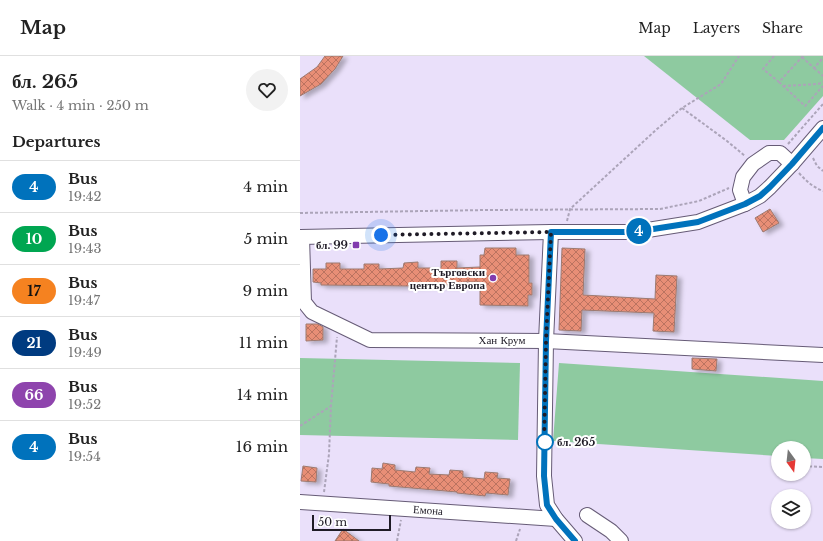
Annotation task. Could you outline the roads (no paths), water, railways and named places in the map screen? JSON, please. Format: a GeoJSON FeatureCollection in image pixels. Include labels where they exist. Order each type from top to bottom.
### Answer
{"type":"FeatureCollection","features":[{"type":"Feature","properties":{"kind":"street"},"geometry":{"type":"LineString","coordinates":[[301,237],[551,232],[634,232],[698,222],[745,204],[760,196],[792,164],[823,128]]}},
{"type":"Feature","properties":{"kind":"street"},"geometry":{"type":"LineString","coordinates":[[745,204],[740,190],[741,183],[743,177],[753,164],[769,153],[780,153],[792,164]]}},
{"type":"Feature","properties":{"kind":"street"},"geometry":{"type":"LineString","coordinates":[[551,232],[546,341],[544,476],[547,505],[556,519],[575,541]]}},
{"type":"Feature","properties":{"kind":"street","name":"Хан Крум"},"geometry":{"type":"LineString","coordinates":[[301,237],[302,303],[312,312],[370,340],[546,341],[823,355]]}},
{"type":"Feature","properties":{"kind":"street","name":"Емона"},"geometry":{"type":"LineString","coordinates":[[300,502],[556,519]]}},
{"type":"Feature","properties":{"kind":"street"},"geometry":{"type":"LineString","coordinates":[[587,515],[611,531],[621,541]]}},
{"type":"Feature","properties":{"kind":"place","name":"бл. 99"},"geometry":{"type":"Point","coordinates":[356,245]}},
{"type":"Feature","properties":{"kind":"place","name":"Търговски център Европа"},"geometry":{"type":"Point","coordinates":[493,278]}},
{"type":"Feature","properties":{"kind":"place","name":"бл. 265"},"geometry":{"type":"Point","coordinates":[545,442]}}]}
